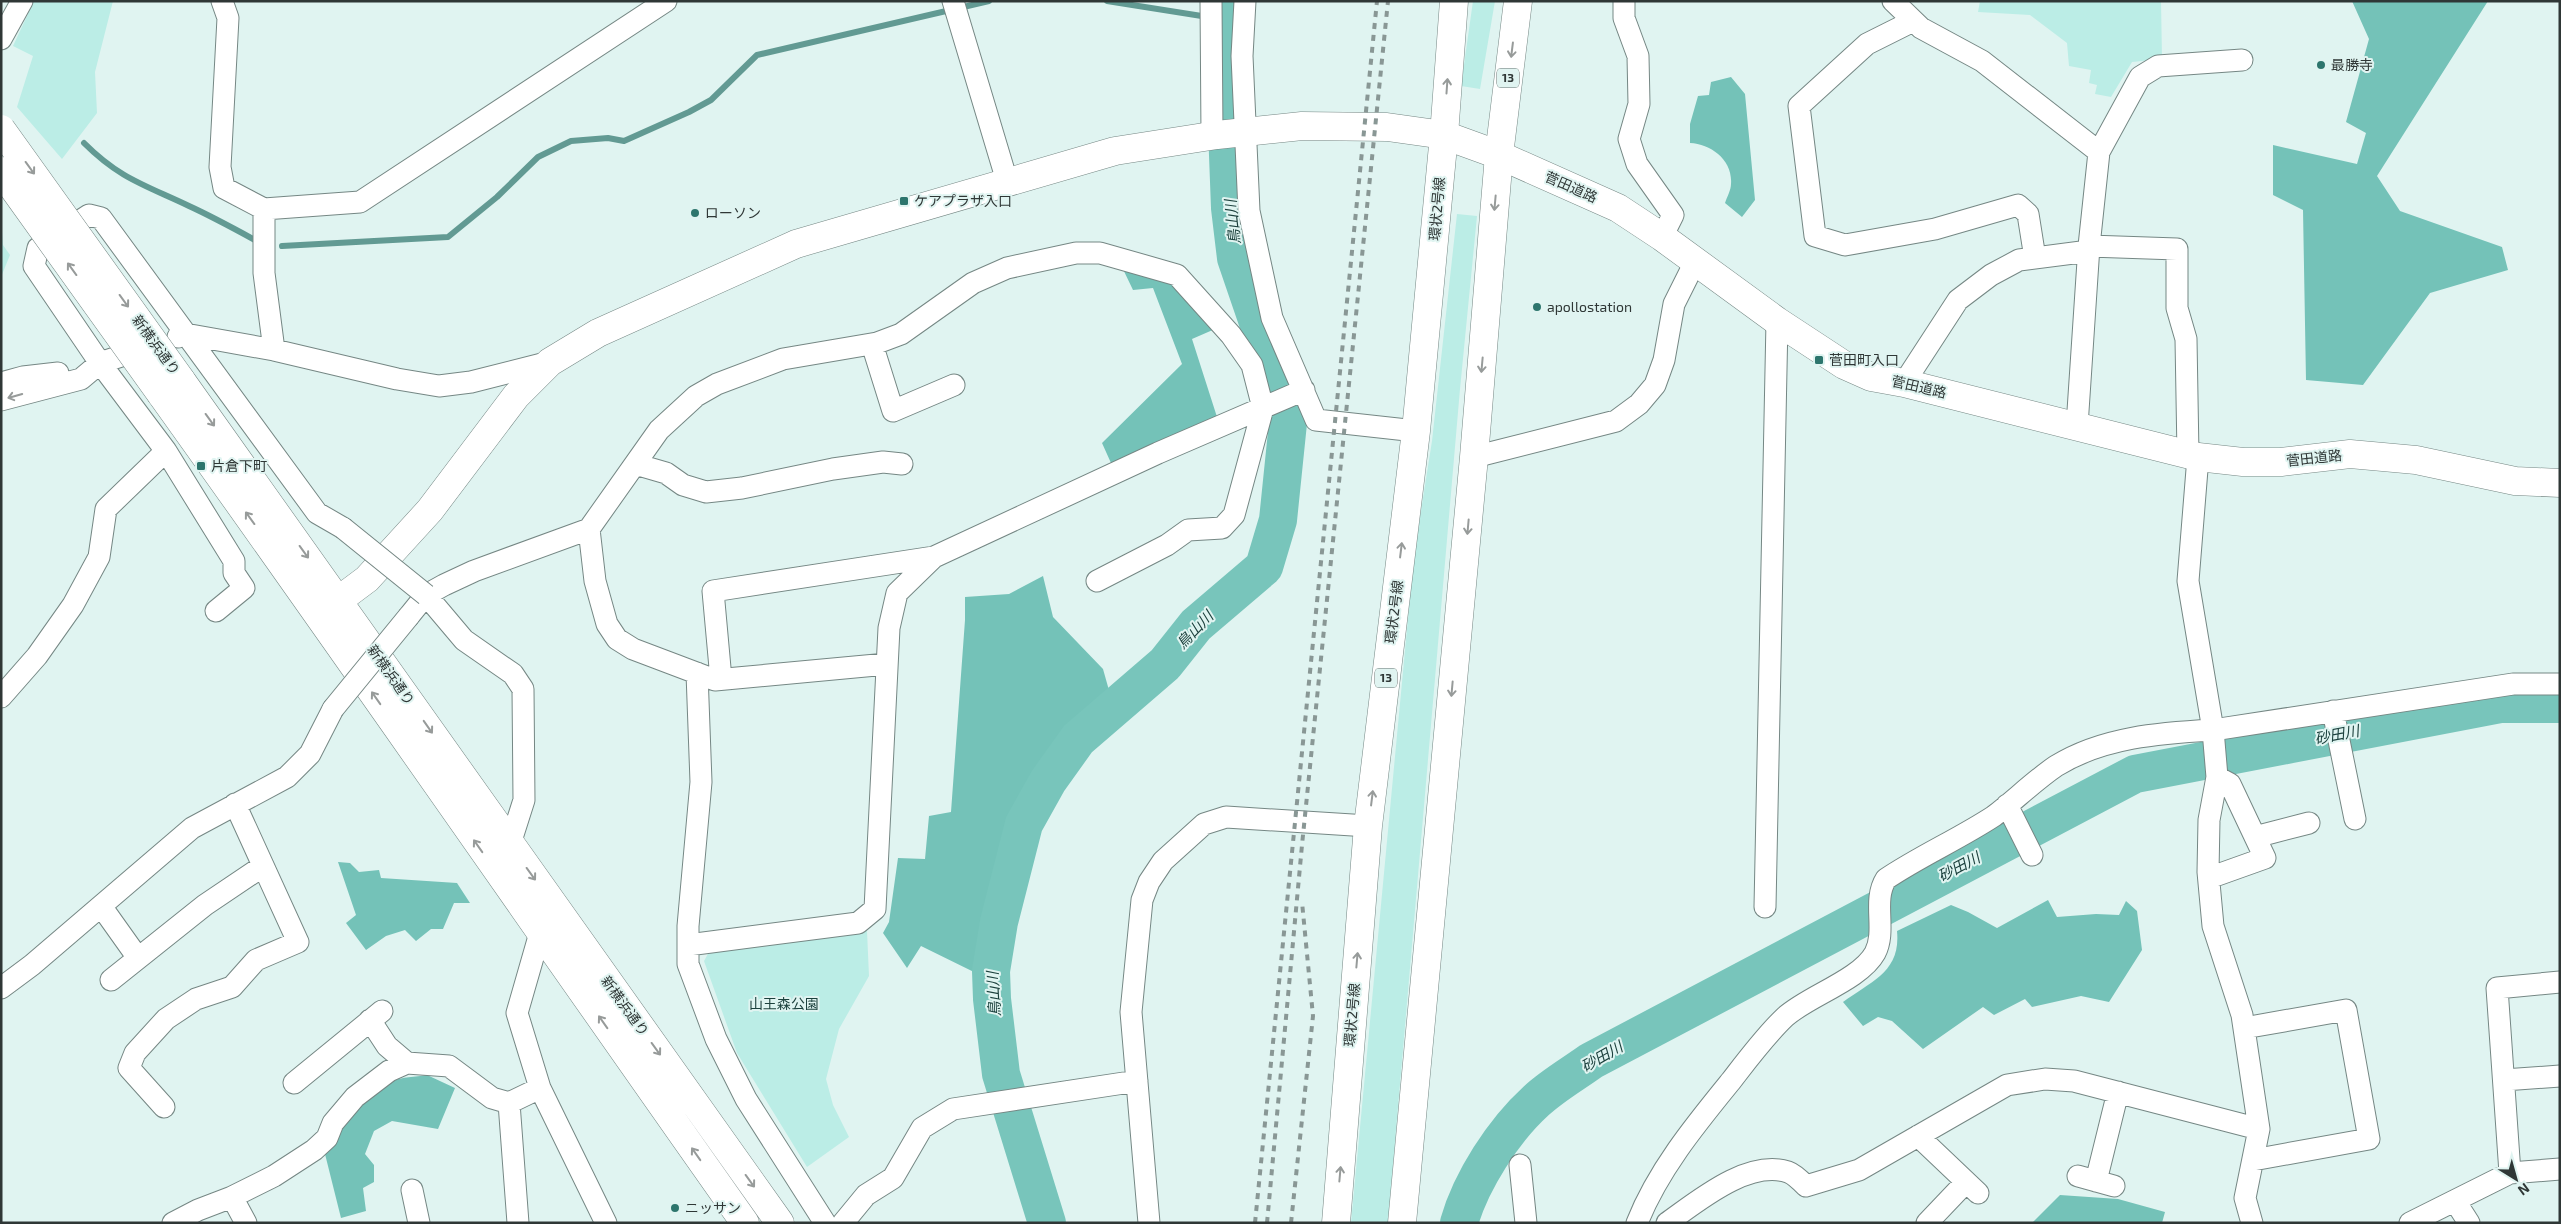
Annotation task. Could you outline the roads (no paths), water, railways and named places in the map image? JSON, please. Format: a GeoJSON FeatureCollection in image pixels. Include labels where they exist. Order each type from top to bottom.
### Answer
{"type":"FeatureCollection","features":[{"type":"Feature","properties":{"kind":"street"},"geometry":{"type":"LineString","coordinates":[[1,40],[22,1]]}},
{"type":"Feature","properties":{"kind":"street"},"geometry":{"type":"LineString","coordinates":[[222,1],[228,18],[220,167],[224,188],[264,209],[360,202],[666,1]]}},
{"type":"Feature","properties":{"kind":"street"},"geometry":{"type":"LineString","coordinates":[[953,1],[1007,181]]}},
{"type":"Feature","properties":{"kind":"street"},"geometry":{"type":"LineString","coordinates":[[1245,1],[1242,56],[1249,211],[1270,308],[1286,353],[1316,420],[1416,430]]}},
{"type":"Feature","properties":{"kind":"street","name":"環状2号線"},"geometry":{"type":"LineString","coordinates":[[1336,1223],[1368,826],[1416,430],[1444,135],[1454,1]]}},
{"type":"Feature","properties":{"kind":"street","name":"13"},"geometry":{"type":"LineString","coordinates":[[1402,1223],[1474,458],[1499,155],[1518,1]]}},
{"type":"Feature","properties":{"kind":"street"},"geometry":{"type":"LineString","coordinates":[[1624,1],[1624,18],[1638,56],[1639,104],[1629,139],[1637,164],[1673,215],[1662,237]]}},
{"type":"Feature","properties":{"kind":"street"},"geometry":{"type":"LineString","coordinates":[[1893,1],[1921,28],[1982,61],[2098,152]]}},
{"type":"Feature","properties":{"kind":"street"},"geometry":{"type":"LineString","coordinates":[[1211,12],[1214,136]]}},
{"type":"Feature","properties":{"kind":"street"},"geometry":{"type":"LineString","coordinates":[[1913,21],[1867,44],[1799,106],[1816,236],[1845,245],[1935,229],[2018,205],[2028,214],[2035,258]]}},
{"type":"Feature","properties":{"kind":"street"},"geometry":{"type":"LineString","coordinates":[[2077,426],[2089,248],[2098,152],[2140,77],[2152,69],[2158,66],[2242,60]]}},
{"type":"Feature","properties":{"kind":"street","name":"菅田道路"},"geometry":{"type":"LineString","coordinates":[[329,608],[367,579],[430,510],[516,396],[550,362],[598,333],[796,244],[1007,181],[1115,151],[1214,136],[1302,126],[1387,127],[1444,135],[1499,155],[1618,208],[1662,237],[1777,321],[1844,365],[1871,377],[1904,382],[2193,456],[2243,462],[2281,462],[2350,454],[2416,460],[2515,481],[2560,482]]}},
{"type":"Feature","properties":{"kind":"street","name":"新横浜通り"},"geometry":{"type":"LineString","coordinates":[[1,129],[171,387],[329,608],[510,844],[780,1223]]}},
{"type":"Feature","properties":{"kind":"street","name":"新横浜通り"},"geometry":{"type":"LineString","coordinates":[[1,171],[171,387]]}},
{"type":"Feature","properties":{"kind":"street"},"geometry":{"type":"LineString","coordinates":[[264,209],[264,273],[274,350]]}},
{"type":"Feature","properties":{"kind":"street"},"geometry":{"type":"LineString","coordinates":[[216,611],[244,588],[234,573],[234,561],[166,451],[97,366],[34,266],[38,248],[88,215],[102,218],[317,513],[343,528],[426,595],[464,640],[514,674],[523,689],[524,800],[510,844]]}},
{"type":"Feature","properties":{"kind":"street"},"geometry":{"type":"LineString","coordinates":[[1904,382],[1958,300],[1991,275],[2019,260],[2089,248],[2177,250],[2177,308],[2186,339],[2193,456],[2188,582],[2214,737],[2217,777],[2209,820],[2209,878],[2213,926],[2242,1015],[2259,1129],[2245,1198],[2252,1223]]}},
{"type":"Feature","properties":{"kind":"street"},"geometry":{"type":"LineString","coordinates":[[1,988],[32,965],[192,828],[287,777],[302,764],[334,709],[426,595],[474,571],[589,529],[659,430],[696,396],[717,384],[782,359],[872,344],[901,334],[973,283],[1007,268],[1076,253],[1100,253],[1177,275],[1231,335],[1252,365],[1262,408],[1234,516],[1222,528],[1188,530],[1167,545],[1097,581]]}},
{"type":"Feature","properties":{"kind":"street"},"geometry":{"type":"LineString","coordinates":[[1474,458],[1616,421],[1639,404],[1654,385],[1664,360],[1674,304],[1695,262]]}},
{"type":"Feature","properties":{"kind":"street"},"geometry":{"type":"LineString","coordinates":[[1765,907],[1777,321]]}},
{"type":"Feature","properties":{"kind":"street"},"geometry":{"type":"LineString","coordinates":[[1,383],[23,377],[97,366],[185,334],[274,350],[397,379],[439,386],[471,382],[550,362]]}},
{"type":"Feature","properties":{"kind":"street"},"geometry":{"type":"LineString","coordinates":[[872,344],[894,411],[954,385]]}},
{"type":"Feature","properties":{"kind":"street"},"geometry":{"type":"LineString","coordinates":[[1,400],[81,379],[97,366]]}},
{"type":"Feature","properties":{"kind":"street"},"geometry":{"type":"LineString","coordinates":[[721,679],[713,591],[934,557],[1158,453],[1304,390]]}},
{"type":"Feature","properties":{"kind":"street"},"geometry":{"type":"LineString","coordinates":[[1,697],[37,656],[74,605],[99,557],[106,509],[166,451]]}},
{"type":"Feature","properties":{"kind":"street"},"geometry":{"type":"LineString","coordinates":[[635,464],[666,473],[683,485],[706,492],[742,488],[833,468],[883,462],[902,464]]}},
{"type":"Feature","properties":{"kind":"street"},"geometry":{"type":"LineString","coordinates":[[589,529],[595,581],[608,624],[617,639],[632,649],[715,680],[886,664]]}},
{"type":"Feature","properties":{"kind":"street"},"geometry":{"type":"LineString","coordinates":[[688,945],[858,923],[875,909],[889,628],[897,593],[934,557]]}},
{"type":"Feature","properties":{"kind":"street","name":"新横浜通り"},"geometry":{"type":"LineString","coordinates":[[329,608],[540,933],[745,1223]]}},
{"type":"Feature","properties":{"kind":"street"},"geometry":{"type":"LineString","coordinates":[[697,673],[702,782],[688,964],[716,1039],[746,1099],[825,1223]]}},
{"type":"Feature","properties":{"kind":"street"},"geometry":{"type":"LineString","coordinates":[[1636,1223],[1644,1206],[1684,1142],[1754,1052],[1786,1016],[1856,971],[1874,953],[1880,933],[1880,889],[1886,879],[1946,844],[2010,812],[2055,767],[2081,752],[2136,737],[2171,732],[2214,737],[2333,711],[2513,684],[2560,684]]}},
{"type":"Feature","properties":{"kind":"street"},"geometry":{"type":"LineString","coordinates":[[2333,711],[2355,819]]}},
{"type":"Feature","properties":{"kind":"street"},"geometry":{"type":"LineString","coordinates":[[2209,878],[2266,858],[2230,784],[2217,777]]}},
{"type":"Feature","properties":{"kind":"street"},"geometry":{"type":"LineString","coordinates":[[164,1107],[129,1068],[135,1053],[166,1019],[196,999],[232,987],[256,960],[298,942],[234,804]]}},
{"type":"Feature","properties":{"kind":"street"},"geometry":{"type":"LineString","coordinates":[[2010,812],[2032,855]]}},
{"type":"Feature","properties":{"kind":"street"},"geometry":{"type":"LineString","coordinates":[[1149,1223],[1131,1012],[1142,900],[1149,882],[1163,861],[1204,824],[1226,817],[1368,826]]}},
{"type":"Feature","properties":{"kind":"street"},"geometry":{"type":"LineString","coordinates":[[2255,836],[2309,823]]}},
{"type":"Feature","properties":{"kind":"street"},"geometry":{"type":"LineString","coordinates":[[111,980],[204,905],[263,866]]}},
{"type":"Feature","properties":{"kind":"street"},"geometry":{"type":"LineString","coordinates":[[101,906],[138,958]]}},
{"type":"Feature","properties":{"kind":"street"},"geometry":{"type":"LineString","coordinates":[[540,933],[517,1013],[540,1088],[606,1223]]}},
{"type":"Feature","properties":{"kind":"street"},"geometry":{"type":"LineString","coordinates":[[2510,1173],[2497,988],[2560,982]]}},
{"type":"Feature","properties":{"kind":"street"},"geometry":{"type":"LineString","coordinates":[[2244,1028],[2346,1010],[2369,1139],[2253,1160]]}},
{"type":"Feature","properties":{"kind":"street"},"geometry":{"type":"LineString","coordinates":[[294,1083],[376,1016],[387,1046],[407,1063]]}},
{"type":"Feature","properties":{"kind":"street"},"geometry":{"type":"LineString","coordinates":[[173,1223],[274,1176],[314,1150],[327,1138],[333,1123],[355,1097],[376,1080],[407,1063],[449,1066],[492,1098],[509,1102],[540,1088]]}},
{"type":"Feature","properties":{"kind":"street"},"geometry":{"type":"LineString","coordinates":[[2504,1080],[2560,1076]]}},
{"type":"Feature","properties":{"kind":"street"},"geometry":{"type":"LineString","coordinates":[[1667,1223],[1732,1181],[1761,1169],[1789,1172],[1806,1186],[1859,1170],[2006,1085],[2045,1079],[2074,1081],[2259,1129]]}},
{"type":"Feature","properties":{"kind":"street"},"geometry":{"type":"LineString","coordinates":[[843,1223],[866,1195],[893,1178],[922,1128],[953,1110],[1137,1081]]}},
{"type":"Feature","properties":{"kind":"street"},"geometry":{"type":"LineString","coordinates":[[2096,1181],[2118,1092]]}},
{"type":"Feature","properties":{"kind":"street"},"geometry":{"type":"LineString","coordinates":[[509,1102],[518,1223]]}},
{"type":"Feature","properties":{"kind":"street"},"geometry":{"type":"LineString","coordinates":[[1918,1136],[1972,1188],[1927,1223]]}},
{"type":"Feature","properties":{"kind":"street"},"geometry":{"type":"LineString","coordinates":[[1520,1165],[1526,1223]]}},
{"type":"Feature","properties":{"kind":"street"},"geometry":{"type":"LineString","coordinates":[[2410,1223],[2510,1173],[2560,1169]]}},
{"type":"Feature","properties":{"kind":"street"},"geometry":{"type":"LineString","coordinates":[[412,1190],[419,1223]]}},
{"type":"Feature","properties":{"kind":"street"},"geometry":{"type":"LineString","coordinates":[[232,1197],[246,1223]]}},
{"type":"Feature","properties":{"kind":"street"},"geometry":{"type":"LineString","coordinates":[[2455,1201],[2469,1223]]}},
{"type":"Feature","properties":{"kind":"waterway"},"geometry":{"type":"LineString","coordinates":[[282,246],[448,237],[497,197],[538,157],[571,141],[608,138],[624,141],[689,112],[711,100],[757,55],[989,1]]}},
{"type":"Feature","properties":{"kind":"waterway"},"geometry":{"type":"LineString","coordinates":[[1107,1],[1227,20]]}},
{"type":"Feature","properties":{"kind":"waterway","name":"鳥山川"},"geometry":{"type":"LineString","coordinates":[[1047,1223],[1001,1074],[992,999],[991,971],[999,922],[1024,824],[1048,781],[1078,739],[1165,664],[1196,625],[1264,567],[1278,520],[1289,413],[1236,258],[1230,208],[1224,49],[1228,1]]}},
{"type":"Feature","properties":{"kind":"waterway"},"geometry":{"type":"LineString","coordinates":[[84,143],[121,173],[255,240]]}},
{"type":"Feature","properties":{"kind":"waterway","name":"砂田川"},"geometry":{"type":"LineString","coordinates":[[1459,1223],[1471,1190],[1490,1157],[1512,1127],[1542,1096],[1591,1061],[2135,774],[2500,704],[2560,704]]}},
{"type":"Feature","properties":{"kind":"railway"},"geometry":{"type":"LineString","coordinates":[[1255,1223],[1377,1]]}},
{"type":"Feature","properties":{"kind":"railway"},"geometry":{"type":"LineString","coordinates":[[1267,1223],[1302,845],[1388,1]]}},
{"type":"Feature","properties":{"kind":"railway"},"geometry":{"type":"LineString","coordinates":[[1291,1223],[1313,1016],[1302,902]]}},
{"type":"Feature","properties":{"kind":"place","name":"最勝寺"},"geometry":{"type":"Point","coordinates":[2321,65]}},
{"type":"Feature","properties":{"kind":"place","name":"ケアプラザ入口"},"geometry":{"type":"Point","coordinates":[904,201]}},
{"type":"Feature","properties":{"kind":"place","name":"ローソン"},"geometry":{"type":"Point","coordinates":[695,213]}},
{"type":"Feature","properties":{"kind":"place","name":"apollostation"},"geometry":{"type":"Point","coordinates":[1537,307]}},
{"type":"Feature","properties":{"kind":"place","name":"菅田町入口"},"geometry":{"type":"Point","coordinates":[1819,360]}},
{"type":"Feature","properties":{"kind":"place","name":"片倉下町"},"geometry":{"type":"Point","coordinates":[201,466]}},
{"type":"Feature","properties":{"kind":"place","name":"ニッサン"},"geometry":{"type":"Point","coordinates":[675,1208]}},
{"type":"Feature","properties":{"kind":"park label","name":"山王森公園"},"geometry":{"type":"Point","coordinates":[784,1004]}}]}
